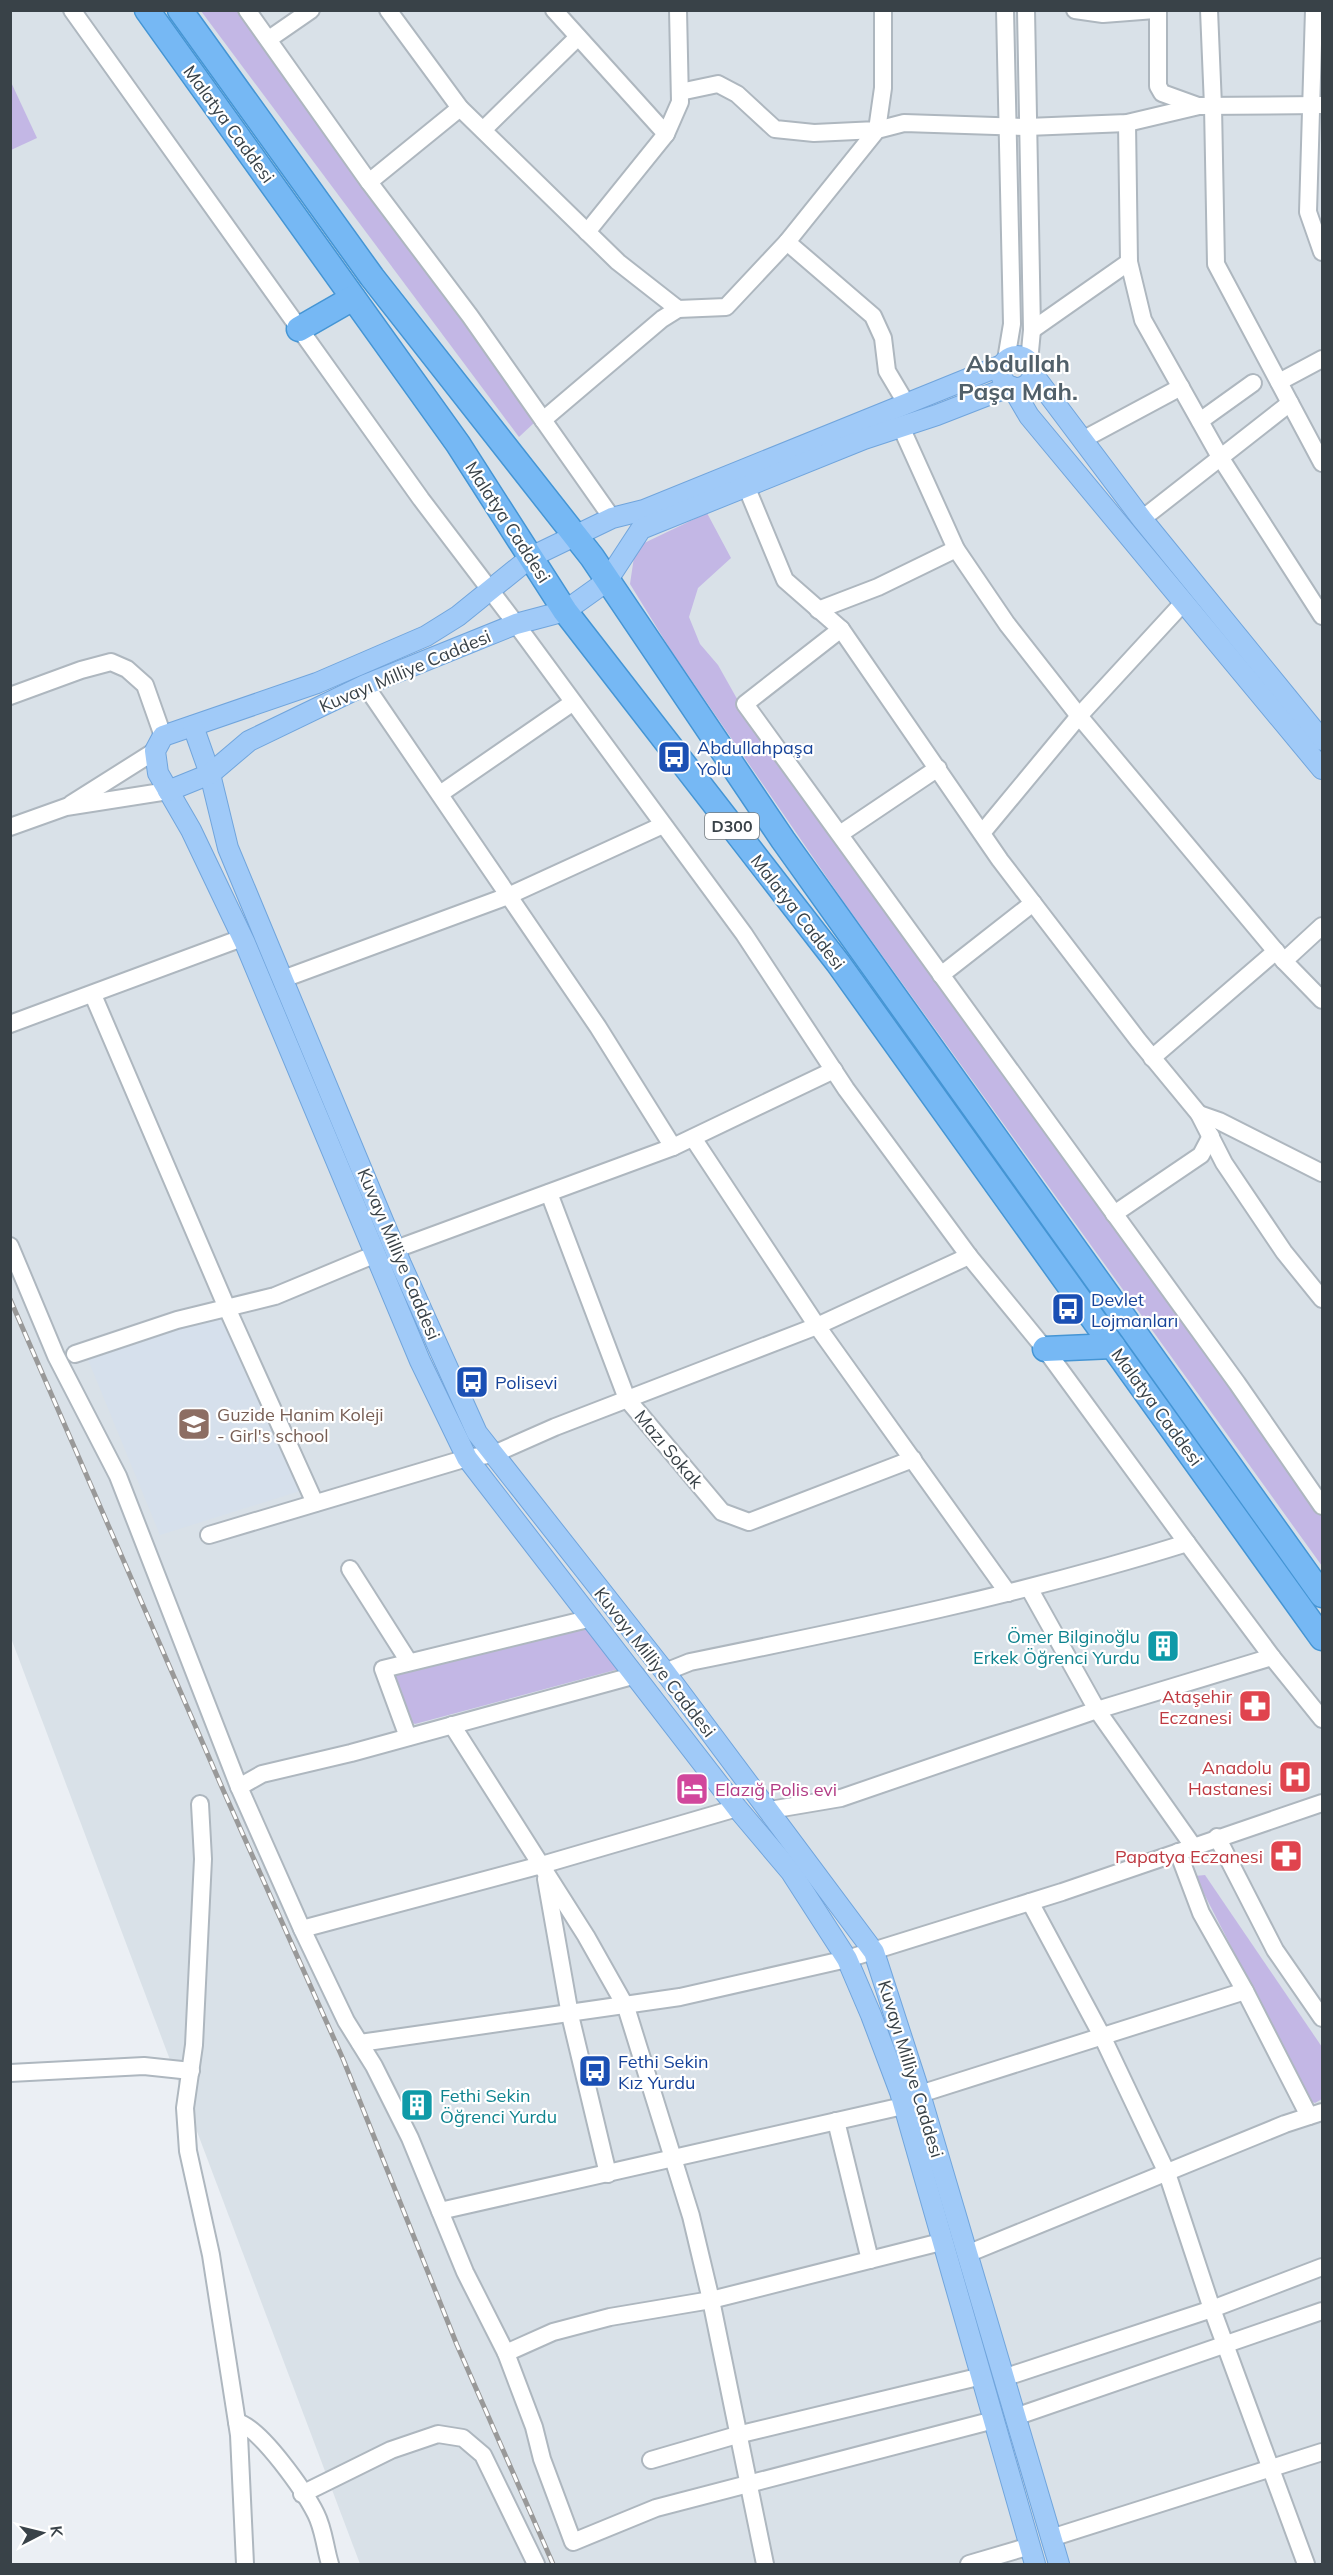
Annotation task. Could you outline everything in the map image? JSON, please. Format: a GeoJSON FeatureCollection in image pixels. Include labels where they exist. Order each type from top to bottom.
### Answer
{"type":"FeatureCollection","features":[{"type":"Feature","properties":{"kind":"highway","name":"Malatya Caddesi"},"geometry":{"type":"LineString","coordinates":[[147,10],[458,444],[565,611],[838,963],[1323,1638]]}},
{"type":"Feature","properties":{"kind":"highway","name":"Malatya Caddesi"},"geometry":{"type":"LineString","coordinates":[[180,10],[372,277],[575,534],[783,840],[1323,1594]]}},
{"type":"Feature","properties":{"kind":"highway"},"geometry":{"type":"LineString","coordinates":[[299,329],[353,297]]}},
{"type":"Feature","properties":{"kind":"highway"},"geometry":{"type":"LineString","coordinates":[[1045,1349],[1113,1346]]}},
{"type":"Feature","properties":{"kind":"main road"},"geometry":{"type":"LineString","coordinates":[[1323,740],[1142,519],[1031,368],[1018,356],[1004,362],[1001,377],[1011,387],[1029,416],[1323,769]]}},
{"type":"Feature","properties":{"kind":"main road","name":"Kuvayı Milliye Caddesi"},"geometry":{"type":"LineString","coordinates":[[1004,362],[644,510],[612,518],[575,534],[531,556],[458,616],[426,636],[317,683],[193,726],[159,744],[158,773],[191,830],[242,938],[420,1361],[467,1458],[737,1808],[791,1872],[847,1959],[871,2015],[903,2106],[1032,2555]]}},
{"type":"Feature","properties":{"kind":"main road"},"geometry":{"type":"LineString","coordinates":[[1011,387],[1027,385],[1031,368]]}},
{"type":"Feature","properties":{"kind":"main road","name":"Kuvayı Milliye Caddesi"},"geometry":{"type":"LineString","coordinates":[[168,791],[210,774],[249,741],[365,685],[516,624],[565,611],[607,580],[641,530],[746,486],[1011,387]]}},
{"type":"Feature","properties":{"kind":"main road","name":"Kuvayı Milliye Caddesi"},"geometry":{"type":"LineString","coordinates":[[193,726],[210,774],[228,848],[396,1250],[477,1433],[770,1810],[874,1952],[920,2094],[1059,2565]]}},
{"type":"Feature","properties":{"kind":"street"},"geometry":{"type":"LineString","coordinates":[[72,10],[489,591],[516,624],[744,934],[834,1070],[969,1256],[1045,1349],[1272,1657],[1323,1719]]}},
{"type":"Feature","properties":{"kind":"street"},"geometry":{"type":"LineString","coordinates":[[247,10],[369,182],[470,316],[612,518]]}},
{"type":"Feature","properties":{"kind":"street"},"geometry":{"type":"LineString","coordinates":[[269,39],[311,10]]}},
{"type":"Feature","properties":{"kind":"street"},"geometry":{"type":"LineString","coordinates":[[388,10],[460,108],[618,262],[678,309]]}},
{"type":"Feature","properties":{"kind":"street"},"geometry":{"type":"LineString","coordinates":[[554,10],[666,134]]}},
{"type":"Feature","properties":{"kind":"street"},"geometry":{"type":"LineString","coordinates":[[587,232],[666,134],[680,102],[678,10]]}},
{"type":"Feature","properties":{"kind":"street"},"geometry":{"type":"LineString","coordinates":[[543,420],[662,319],[678,309],[726,307],[787,242],[877,130],[884,88],[883,10]]}},
{"type":"Feature","properties":{"kind":"street"},"geometry":{"type":"LineString","coordinates":[[1004,362],[1012,324],[1005,10]]}},
{"type":"Feature","properties":{"kind":"street"},"geometry":{"type":"LineString","coordinates":[[1026,10],[1031,368]]}},
{"type":"Feature","properties":{"kind":"street"},"geometry":{"type":"LineString","coordinates":[[1075,10],[1103,14],[1156,10],[1158,86],[1162,93],[1206,106]]}},
{"type":"Feature","properties":{"kind":"street"},"geometry":{"type":"LineString","coordinates":[[1209,10],[1206,106],[1216,264],[1323,463]]}},
{"type":"Feature","properties":{"kind":"street"},"geometry":{"type":"LineString","coordinates":[[1314,10],[1317,105],[1308,212],[1323,252]]}},
{"type":"Feature","properties":{"kind":"street"},"geometry":{"type":"LineString","coordinates":[[483,130],[578,37]]}},
{"type":"Feature","properties":{"kind":"street"},"geometry":{"type":"LineString","coordinates":[[680,92],[717,84],[737,94],[775,129],[814,133],[877,130],[904,123],[1028,127],[1127,123],[1206,106],[1317,105]]}},
{"type":"Feature","properties":{"kind":"street"},"geometry":{"type":"LineString","coordinates":[[369,182],[460,108]]}},
{"type":"Feature","properties":{"kind":"street"},"geometry":{"type":"LineString","coordinates":[[1127,123],[1129,262],[1143,320],[1220,457],[1322,613]]}},
{"type":"Feature","properties":{"kind":"street"},"geometry":{"type":"LineString","coordinates":[[787,242],[873,316],[883,338],[887,371],[906,403]]}},
{"type":"Feature","properties":{"kind":"street"},"geometry":{"type":"LineString","coordinates":[[1032,330],[1129,262]]}},
{"type":"Feature","properties":{"kind":"street"},"geometry":{"type":"LineString","coordinates":[[1279,382],[1323,358]]}},
{"type":"Feature","properties":{"kind":"street"},"geometry":{"type":"LineString","coordinates":[[1200,421],[1253,383]]}},
{"type":"Feature","properties":{"kind":"street"},"geometry":{"type":"LineString","coordinates":[[1084,439],[1181,387]]}},
{"type":"Feature","properties":{"kind":"street"},"geometry":{"type":"LineString","coordinates":[[1142,519],[1290,403]]}},
{"type":"Feature","properties":{"kind":"street"},"geometry":{"type":"LineString","coordinates":[[901,427],[956,549],[1007,624],[1079,716],[1280,956],[1323,1000]]}},
{"type":"Feature","properties":{"kind":"street"},"geometry":{"type":"LineString","coordinates":[[746,486],[785,580],[841,630],[1033,903],[1152,1058],[1199,1114],[1224,1163],[1284,1252],[1323,1299]]}},
{"type":"Feature","properties":{"kind":"street"},"geometry":{"type":"LineString","coordinates":[[818,610],[878,587],[956,549]]}},
{"type":"Feature","properties":{"kind":"street"},"geometry":{"type":"LineString","coordinates":[[982,833],[1079,716],[1183,603]]}},
{"type":"Feature","properties":{"kind":"street"},"geometry":{"type":"LineString","coordinates":[[841,630],[745,704],[1323,1506]]}},
{"type":"Feature","properties":{"kind":"street"},"geometry":{"type":"LineString","coordinates":[[10,696],[81,670],[111,662],[127,669],[145,684],[159,744],[66,807]]}},
{"type":"Feature","properties":{"kind":"street"},"geometry":{"type":"LineString","coordinates":[[365,685],[598,1027],[673,1147]]}},
{"type":"Feature","properties":{"kind":"street"},"geometry":{"type":"LineString","coordinates":[[440,794],[572,703]]}},
{"type":"Feature","properties":{"kind":"street"},"geometry":{"type":"LineString","coordinates":[[840,834],[938,768]]}},
{"type":"Feature","properties":{"kind":"street"},"geometry":{"type":"LineString","coordinates":[[10,827],[66,807],[168,791]]}},
{"type":"Feature","properties":{"kind":"street"},"geometry":{"type":"LineString","coordinates":[[282,980],[508,896],[663,825]]}},
{"type":"Feature","properties":{"kind":"street"},"geometry":{"type":"LineString","coordinates":[[941,975],[1033,903]]}},
{"type":"Feature","properties":{"kind":"street"},"geometry":{"type":"LineString","coordinates":[[1152,1058],[1280,956],[1323,926]]}},
{"type":"Feature","properties":{"kind":"street"},"geometry":{"type":"LineString","coordinates":[[10,1024],[242,938]]}},
{"type":"Feature","properties":{"kind":"street"},"geometry":{"type":"LineString","coordinates":[[93,995],[227,1308],[315,1503]]}},
{"type":"Feature","properties":{"kind":"street"},"geometry":{"type":"LineString","coordinates":[[396,1250],[673,1147],[834,1070]]}},
{"type":"Feature","properties":{"kind":"street"},"geometry":{"type":"LineString","coordinates":[[1199,1114],[1219,1121],[1323,1173]]}},
{"type":"Feature","properties":{"kind":"street"},"geometry":{"type":"LineString","coordinates":[[1114,1214],[1201,1155],[1210,1136]]}},
{"type":"Feature","properties":{"kind":"street"},"geometry":{"type":"LineString","coordinates":[[693,1138],[817,1326],[1008,1593]]}},
{"type":"Feature","properties":{"kind":"street","name":"Mazı Sokak"},"geometry":{"type":"LineString","coordinates":[[549,1193],[627,1399],[722,1512],[749,1522],[913,1459]]}},
{"type":"Feature","properties":{"kind":"street"},"geometry":{"type":"LineString","coordinates":[[10,1246],[56,1356],[118,1476],[239,1787],[302,1929],[346,2021],[410,2138],[465,2272],[506,2353],[573,2542],[656,2508],[748,2482],[994,2420]]}},
{"type":"Feature","properties":{"kind":"street"},"geometry":{"type":"LineString","coordinates":[[75,1354],[177,1320],[275,1296],[376,1254]]}},
{"type":"Feature","properties":{"kind":"street"},"geometry":{"type":"LineString","coordinates":[[209,1535],[467,1458],[494,1454],[627,1399],[817,1326],[969,1256]]}},
{"type":"Feature","properties":{"kind":"street"},"geometry":{"type":"LineString","coordinates":[[664,1672],[690,1662],[886,1622],[1094,1572],[1187,1543]]}},
{"type":"Feature","properties":{"kind":"street"},"geometry":{"type":"LineString","coordinates":[[350,1569],[409,1662]]}},
{"type":"Feature","properties":{"kind":"street"},"geometry":{"type":"LineString","coordinates":[[967,2254],[1316,2114],[1201,1913],[1185,1849],[1097,1710],[1029,1588]]}},
{"type":"Feature","properties":{"kind":"street"},"geometry":{"type":"LineString","coordinates":[[408,1737],[383,1669],[592,1618]]}},
{"type":"Feature","properties":{"kind":"street"},"geometry":{"type":"LineString","coordinates":[[770,1810],[842,1798],[1097,1710],[1272,1657]]}},
{"type":"Feature","properties":{"kind":"street"},"geometry":{"type":"LineString","coordinates":[[239,1787],[262,1774],[636,1675]]}},
{"type":"Feature","properties":{"kind":"street"},"geometry":{"type":"LineString","coordinates":[[452,1725],[586,1936],[626,2007],[691,2216],[711,2300],[765,2565]]}},
{"type":"Feature","properties":{"kind":"street"},"geometry":{"type":"LineString","coordinates":[[200,1803],[203,1859],[194,2045],[185,2108],[188,2151],[211,2254],[237,2422],[245,2565]]}},
{"type":"Feature","properties":{"kind":"street"},"geometry":{"type":"LineString","coordinates":[[360,2043],[680,1998],[847,1959],[1030,1902],[1323,1803]]}},
{"type":"Feature","properties":{"kind":"street"},"geometry":{"type":"LineString","coordinates":[[302,1929],[542,1869],[737,1808]]}},
{"type":"Feature","properties":{"kind":"street"},"geometry":{"type":"LineString","coordinates":[[1217,1838],[1275,1950],[1323,2018]]}},
{"type":"Feature","properties":{"kind":"street"},"geometry":{"type":"LineString","coordinates":[[542,1869],[570,2015],[608,2174]]}},
{"type":"Feature","properties":{"kind":"street"},"geometry":{"type":"LineString","coordinates":[[1030,1902],[1102,2036],[1167,2173],[1212,2309],[1306,2565]]}},
{"type":"Feature","properties":{"kind":"street"},"geometry":{"type":"LineString","coordinates":[[920,2094],[1245,1991]]}},
{"type":"Feature","properties":{"kind":"street"},"geometry":{"type":"LineString","coordinates":[[10,2073],[144,2066],[191,2071]]}},
{"type":"Feature","properties":{"kind":"street"},"geometry":{"type":"LineString","coordinates":[[440,2211],[903,2106]]}},
{"type":"Feature","properties":{"kind":"street"},"geometry":{"type":"LineString","coordinates":[[836,2121],[870,2260]]}},
{"type":"Feature","properties":{"kind":"street"},"geometry":{"type":"LineString","coordinates":[[506,2353],[553,2332],[599,2320],[711,2300],[941,2242]]}},
{"type":"Feature","properties":{"kind":"street"},"geometry":{"type":"LineString","coordinates":[[1004,2378],[1212,2309],[1323,2267]]}},
{"type":"Feature","properties":{"kind":"street"},"geometry":{"type":"LineString","coordinates":[[1015,2417],[1323,2311]]}},
{"type":"Feature","properties":{"kind":"street"},"geometry":{"type":"LineString","coordinates":[[651,2460],[737,2435],[982,2376]]}},
{"type":"Feature","properties":{"kind":"street"},"geometry":{"type":"LineString","coordinates":[[237,2422],[249,2427],[280,2460],[316,2514],[330,2565]]}},
{"type":"Feature","properties":{"kind":"street"},"geometry":{"type":"LineString","coordinates":[[302,2494],[391,2450],[438,2434],[455,2435],[470,2443],[483,2455],[536,2565]]}},
{"type":"Feature","properties":{"kind":"street"},"geometry":{"type":"LineString","coordinates":[[1051,2538],[1323,2452]]}},
{"type":"Feature","properties":{"kind":"street"},"geometry":{"type":"LineString","coordinates":[[969,2565],[1032,2555]]}},
{"type":"Feature","properties":{"kind":"shaded area"},"geometry":{"type":"Polygon","coordinates":[[[11,11],[1322,11],[1322,2564],[360,2564],[11,1638],[11,11]]]}},
{"type":"Feature","properties":{"kind":"shaded area"},"geometry":{"type":"Polygon","coordinates":[[[201,11],[237,11],[535,422],[519,437],[201,11]]]}},
{"type":"Feature","properties":{"kind":"shaded area"},"geometry":{"type":"Polygon","coordinates":[[[10,80],[37,138],[11,150],[10,150],[10,80]]]}},
{"type":"Feature","properties":{"kind":"shaded area"},"geometry":{"type":"Polygon","coordinates":[[[707,513],[731,558],[698,588],[689,617],[700,644],[718,665],[736,697],[861,878],[1322,1515],[1322,1566],[843,901],[670,649],[630,584],[634,557],[640,545],[707,513]]]}},
{"type":"Feature","properties":{"kind":"shaded area","name":"Guzide Hanim Koleji - Girl's school"},"geometry":{"type":"Polygon","coordinates":[[[229,1314],[300,1491],[160,1535],[87,1357],[229,1314]]]}},
{"type":"Feature","properties":{"kind":"shaded area"},"geometry":{"type":"Polygon","coordinates":[[[573,1628],[588,1628],[619,1669],[415,1724],[409,1721],[392,1676],[395,1671],[573,1628]]]}},
{"type":"Feature","properties":{"kind":"shaded area"},"geometry":{"type":"Polygon","coordinates":[[[1205,1875],[1322,2047],[1322,2099],[1315,2103],[1310,2101],[1195,1876],[1205,1875]]]}},
{"type":"Feature","properties":{"kind":"railway"},"geometry":{"type":"LineString","coordinates":[[10,1299],[224,1792],[343,2059],[457,2345],[553,2564]]}},
{"type":"Feature","properties":{"kind":"place","name":"Abdullahpaşa Yolu"},"geometry":{"type":"Point","coordinates":[674,757]}},
{"type":"Feature","properties":{"kind":"place","name":"Devlet Lojmanları"},"geometry":{"type":"Point","coordinates":[1068,1309]}},
{"type":"Feature","properties":{"kind":"place","name":"Polisevi"},"geometry":{"type":"Point","coordinates":[472,1382]}},
{"type":"Feature","properties":{"kind":"place","name":"Guzide Hanim Koleji - Girl's school"},"geometry":{"type":"Point","coordinates":[194,1424]}},
{"type":"Feature","properties":{"kind":"place","name":"Ömer Bilginoğlu Erkek Öğrenci Yurdu"},"geometry":{"type":"Point","coordinates":[1163,1646]}},
{"type":"Feature","properties":{"kind":"place","name":"Ataşehir Eczanesi"},"geometry":{"type":"Point","coordinates":[1255,1706]}},
{"type":"Feature","properties":{"kind":"place","name":"Anadolu Hastanesi"},"geometry":{"type":"Point","coordinates":[1295,1777]}},
{"type":"Feature","properties":{"kind":"place","name":"Elazığ Polis evi"},"geometry":{"type":"Point","coordinates":[692,1789]}},
{"type":"Feature","properties":{"kind":"place","name":"Papatya Eczanesi"},"geometry":{"type":"Point","coordinates":[1286,1856]}},
{"type":"Feature","properties":{"kind":"place","name":"Fethi Sekin Kız Yurdu"},"geometry":{"type":"Point","coordinates":[595,2071]}},
{"type":"Feature","properties":{"kind":"place","name":"Fethi Sekin Öğrenci Yurdu"},"geometry":{"type":"Point","coordinates":[417,2105]}},
{"type":"Feature","properties":{"kind":"district","name":"Abdullah Paşa Mah."},"geometry":{"type":"Point","coordinates":[1018,377]}}]}
